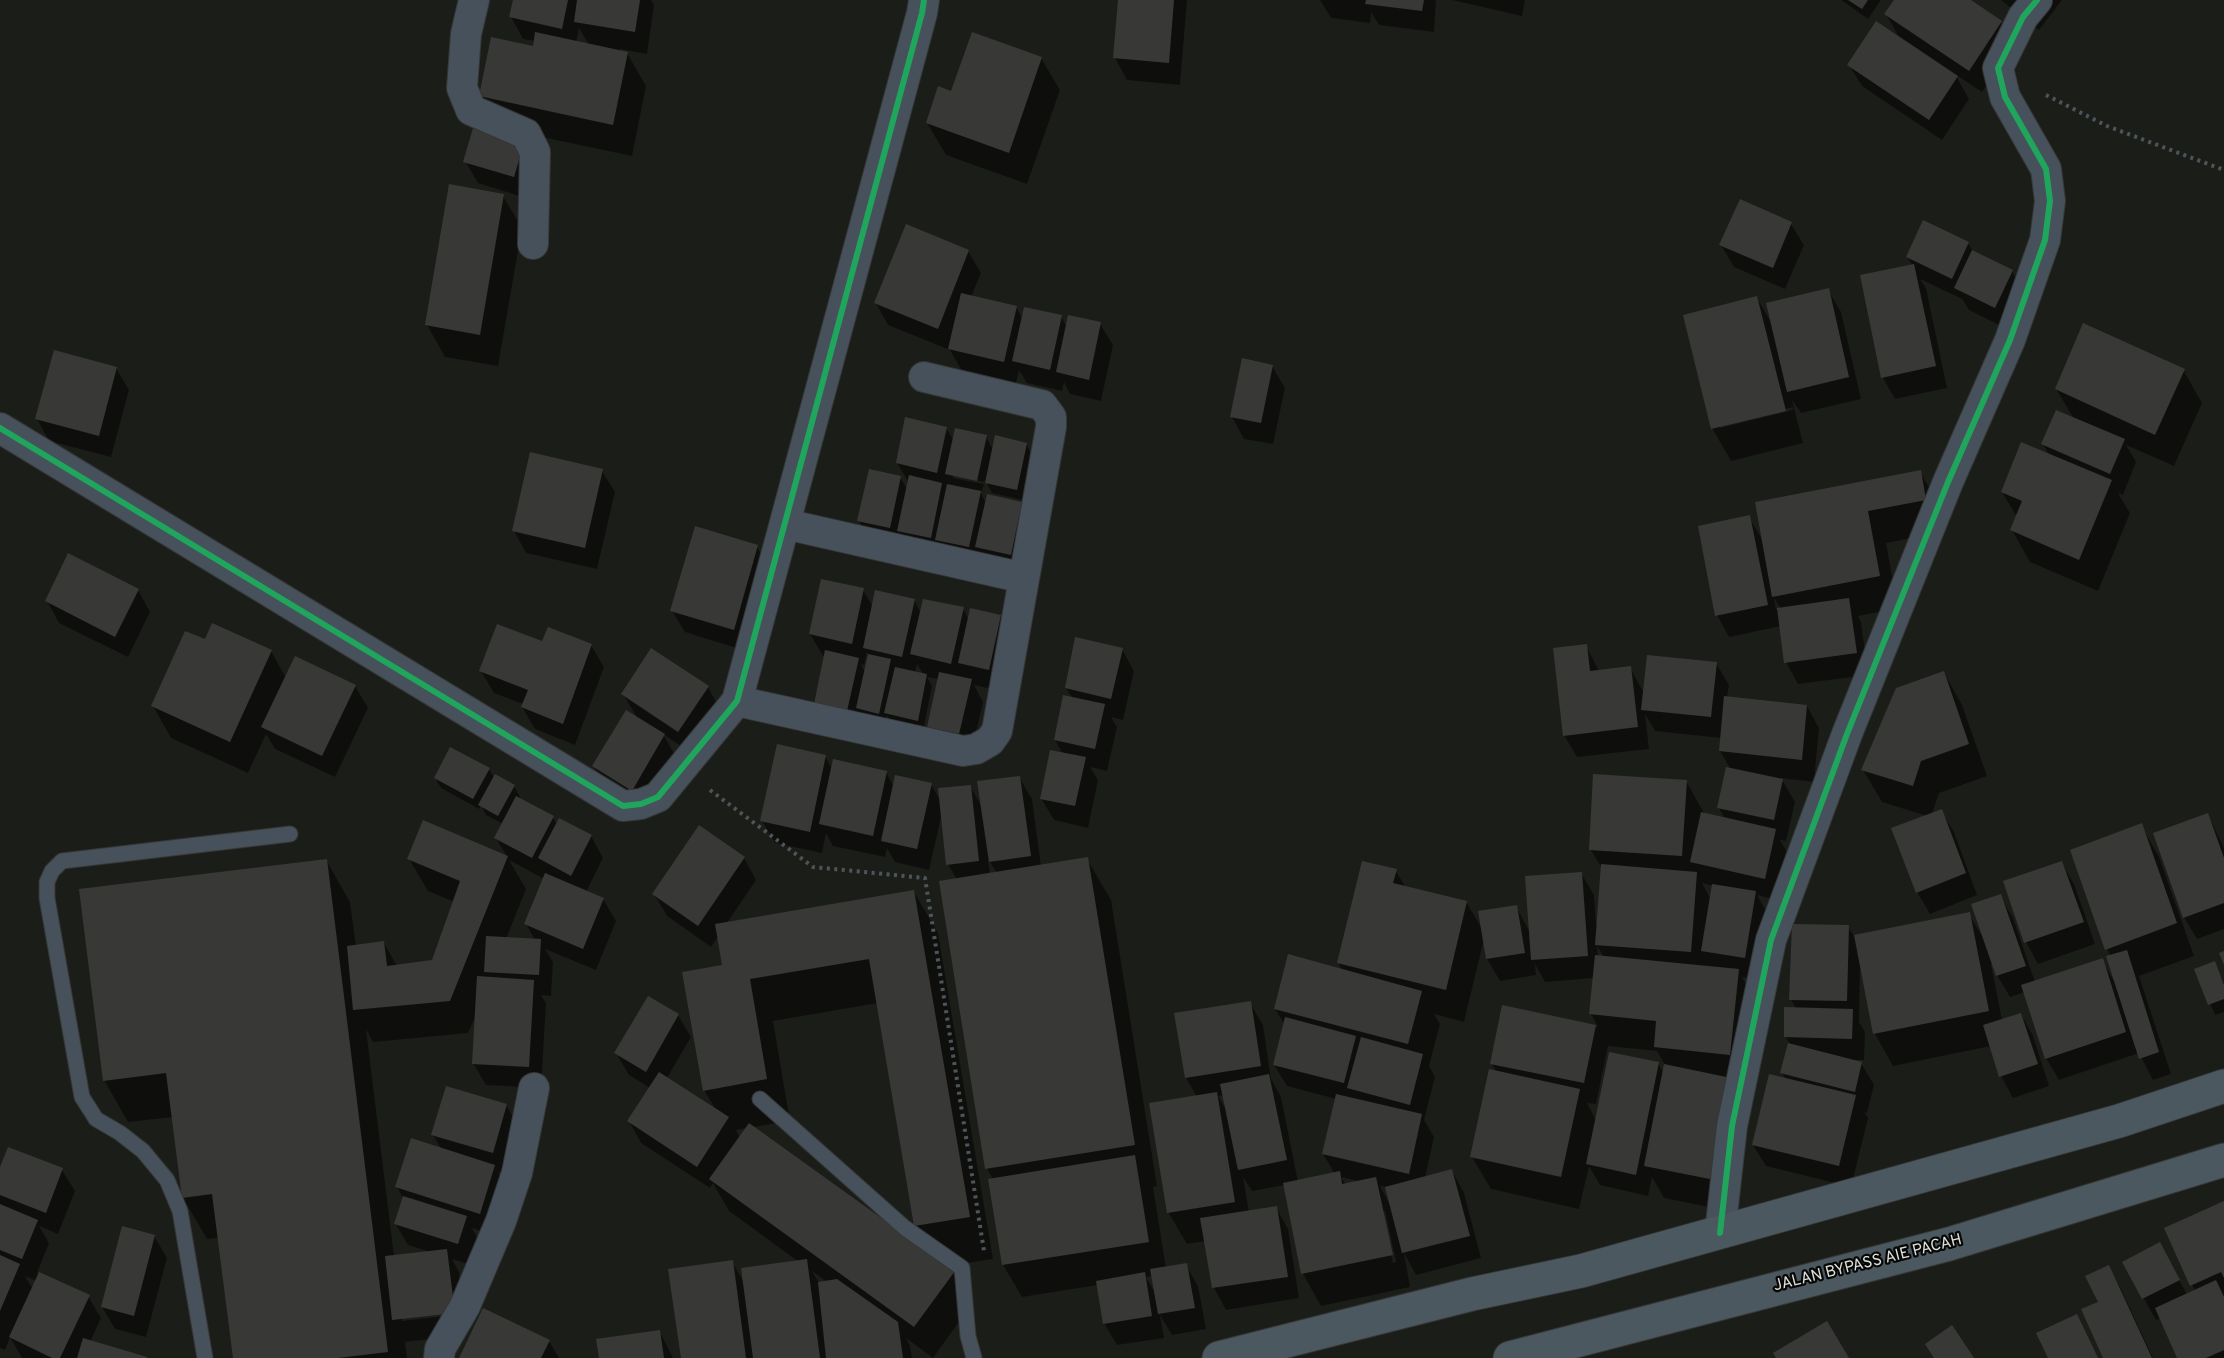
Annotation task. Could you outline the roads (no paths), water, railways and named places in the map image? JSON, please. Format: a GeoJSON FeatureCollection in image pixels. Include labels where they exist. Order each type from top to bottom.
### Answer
{"type":"FeatureCollection","features":[{"type":"Feature","properties":{"kind":"highway"},"geometry":{"type":"LineString","coordinates":[[1219,1358],[1472,1294],[1581,1270],[1720,1233],[2119,1121],[2224,1086]]}},
{"type":"Feature","properties":{"kind":"highway","name":"JALAN BYPASS AIE PACAH"},"geometry":{"type":"LineString","coordinates":[[1510,1358],[1949,1244],[2224,1160]]}},
{"type":"Feature","properties":{"kind":"street"},"geometry":{"type":"LineString","coordinates":[[474,0],[466,34],[462,88],[471,110],[526,134],[535,152],[533,243]]}},
{"type":"Feature","properties":{"kind":"street"},"geometry":{"type":"LineString","coordinates":[[0,428],[623,806],[641,804],[658,796],[682,770],[736,701],[924,0]]}},
{"type":"Feature","properties":{"kind":"street"},"geometry":{"type":"LineString","coordinates":[[1720,1233],[1732,1126],[1771,940],[1847,734],[1948,482],[2010,340],[2045,240],[2050,201],[2046,169],[2005,97],[1998,68],[2022,17],[2037,0]]}},
{"type":"Feature","properties":{"kind":"street"},"geometry":{"type":"LineString","coordinates":[[736,701],[963,751],[976,749],[990,741],[997,731],[1052,427],[1051,417],[1042,405],[924,377]]}},
{"type":"Feature","properties":{"kind":"street"},"geometry":{"type":"LineString","coordinates":[[785,524],[1024,578]]}},
{"type":"Feature","properties":{"kind":"street"},"geometry":{"type":"LineString","coordinates":[[439,1358],[440,1349],[465,1306],[501,1221],[517,1173],[534,1088]]}},
{"type":"Feature","properties":{"kind":"lane"},"geometry":{"type":"LineString","coordinates":[[205,1358],[180,1211],[167,1180],[143,1151],[120,1133],[96,1119],[82,1097],[47,898],[47,882],[52,871],[62,861],[290,834]]}},
{"type":"Feature","properties":{"kind":"lane"},"geometry":{"type":"LineString","coordinates":[[760,1099],[905,1228],[962,1268],[968,1336],[974,1358]]}}]}
